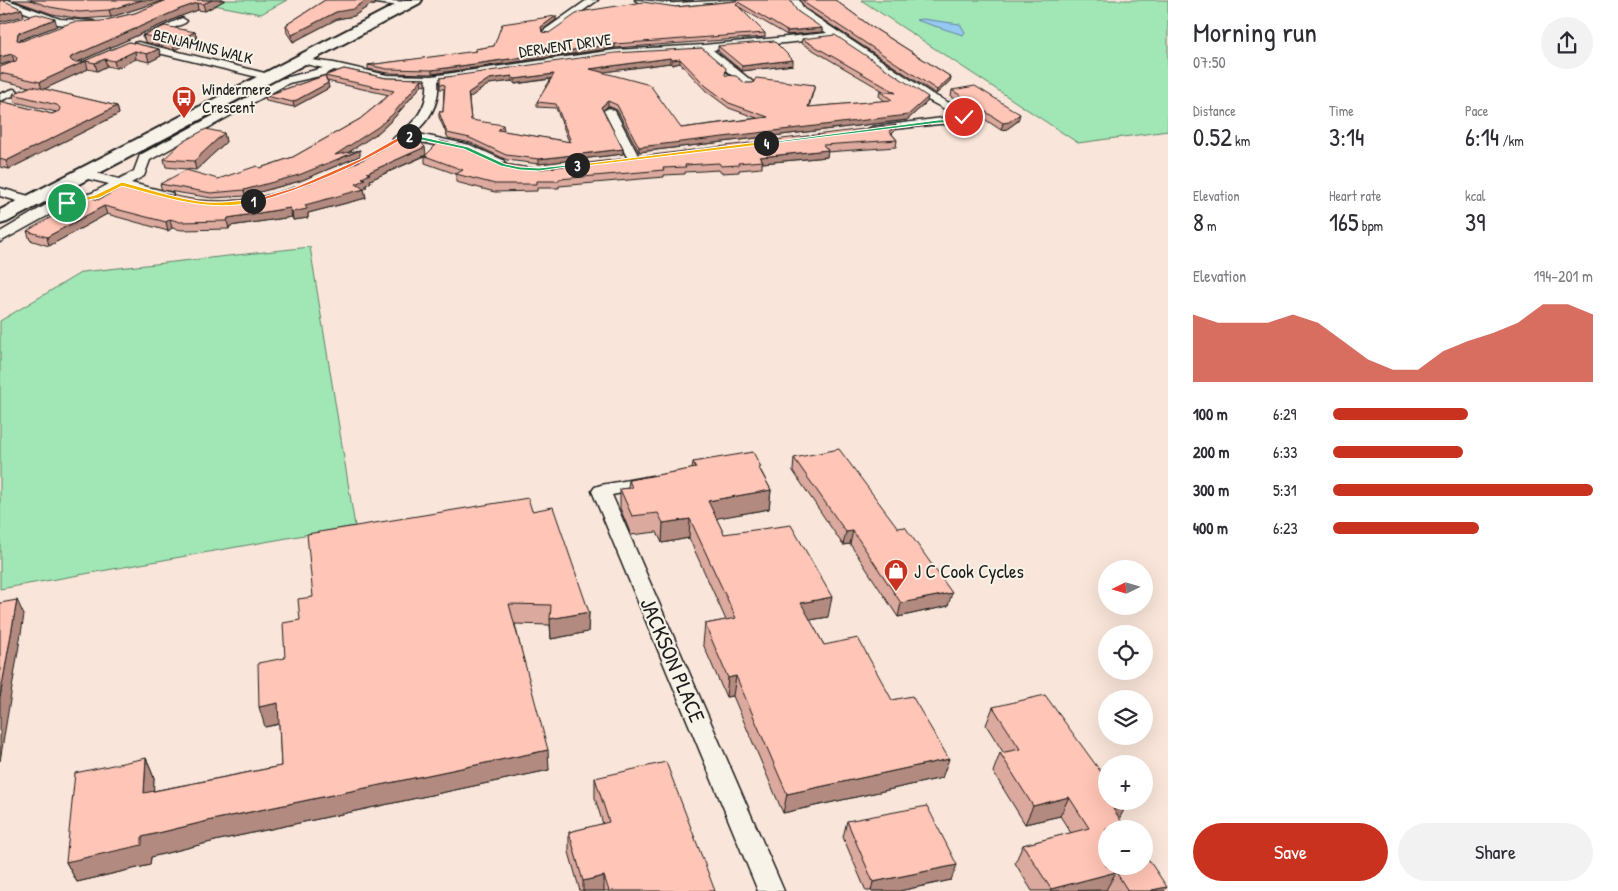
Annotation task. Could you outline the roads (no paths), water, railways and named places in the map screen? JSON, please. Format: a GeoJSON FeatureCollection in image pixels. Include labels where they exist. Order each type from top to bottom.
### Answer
{"type":"FeatureCollection","features":[{"type":"Feature","properties":{"kind":"main road"},"geometry":{"type":"LineString","coordinates":[[0,218],[412,2]]}},
{"type":"Feature","properties":{"kind":"street"},"geometry":{"type":"LineString","coordinates":[[0,0],[58,22],[75,24],[106,23]]}},
{"type":"Feature","properties":{"kind":"street"},"geometry":{"type":"LineString","coordinates":[[376,0],[412,2]]}},
{"type":"Feature","properties":{"kind":"street"},"geometry":{"type":"LineString","coordinates":[[546,33],[561,27],[592,0]]}},
{"type":"Feature","properties":{"kind":"street"},"geometry":{"type":"LineString","coordinates":[[640,0],[676,6],[736,0]]}},
{"type":"Feature","properties":{"kind":"street"},"geometry":{"type":"LineString","coordinates":[[794,0],[801,11],[835,35],[928,96],[961,113],[964,117],[960,121],[938,121],[863,131]]}},
{"type":"Feature","properties":{"kind":"street"},"geometry":{"type":"LineString","coordinates":[[24,21],[40,16]]}},
{"type":"Feature","properties":{"kind":"street","name":"BENJAMINS WALK"},"geometry":{"type":"LineString","coordinates":[[182,21],[130,44],[269,77]]}},
{"type":"Feature","properties":{"kind":"street"},"geometry":{"type":"LineString","coordinates":[[58,30],[75,24]]}},
{"type":"Feature","properties":{"kind":"street","name":"DERWENT DRIVE"},"geometry":{"type":"LineString","coordinates":[[301,60],[387,78],[432,79],[615,53],[704,48],[835,35]]}},
{"type":"Feature","properties":{"kind":"street"},"geometry":{"type":"LineString","coordinates":[[704,48],[748,84]]}},
{"type":"Feature","properties":{"kind":"street"},"geometry":{"type":"LineString","coordinates":[[0,238],[19,225],[51,208],[97,196],[122,184],[140,173],[143,160],[151,154],[285,80],[320,74],[334,66]]}},
{"type":"Feature","properties":{"kind":"street"},"geometry":{"type":"LineString","coordinates":[[391,144],[406,135],[427,114],[434,89],[432,79]]}},
{"type":"Feature","properties":{"kind":"street"},"geometry":{"type":"LineString","coordinates":[[3,102],[13,92]]}},
{"type":"Feature","properties":{"kind":"street"},"geometry":{"type":"LineString","coordinates":[[609,111],[634,159]]}},
{"type":"Feature","properties":{"kind":"street"},"geometry":{"type":"LineString","coordinates":[[406,135],[466,148],[503,165],[512,167]]}},
{"type":"Feature","properties":{"kind":"street"},"geometry":{"type":"LineString","coordinates":[[84,174],[182,200]]}},
{"type":"Feature","properties":{"kind":"street"},"geometry":{"type":"LineString","coordinates":[[0,192],[31,201]]}},
{"type":"Feature","properties":{"kind":"street","name":"JACKSON PLACE"},"geometry":{"type":"LineString","coordinates":[[668,479],[601,491],[771,891]]}},
{"type":"Feature","properties":{"kind":"water"},"geometry":{"type":"Polygon","coordinates":[[[922,19],[960,24],[965,32],[963,35],[916,20],[922,19]]]}},
{"type":"Feature","properties":{"kind":"place","name":"Windermere Crescent"},"geometry":{"type":"Point","coordinates":[184,119]}},
{"type":"Feature","properties":{"kind":"place","name":"J C Cook Cycles"},"geometry":{"type":"Point","coordinates":[896,592]}}]}
